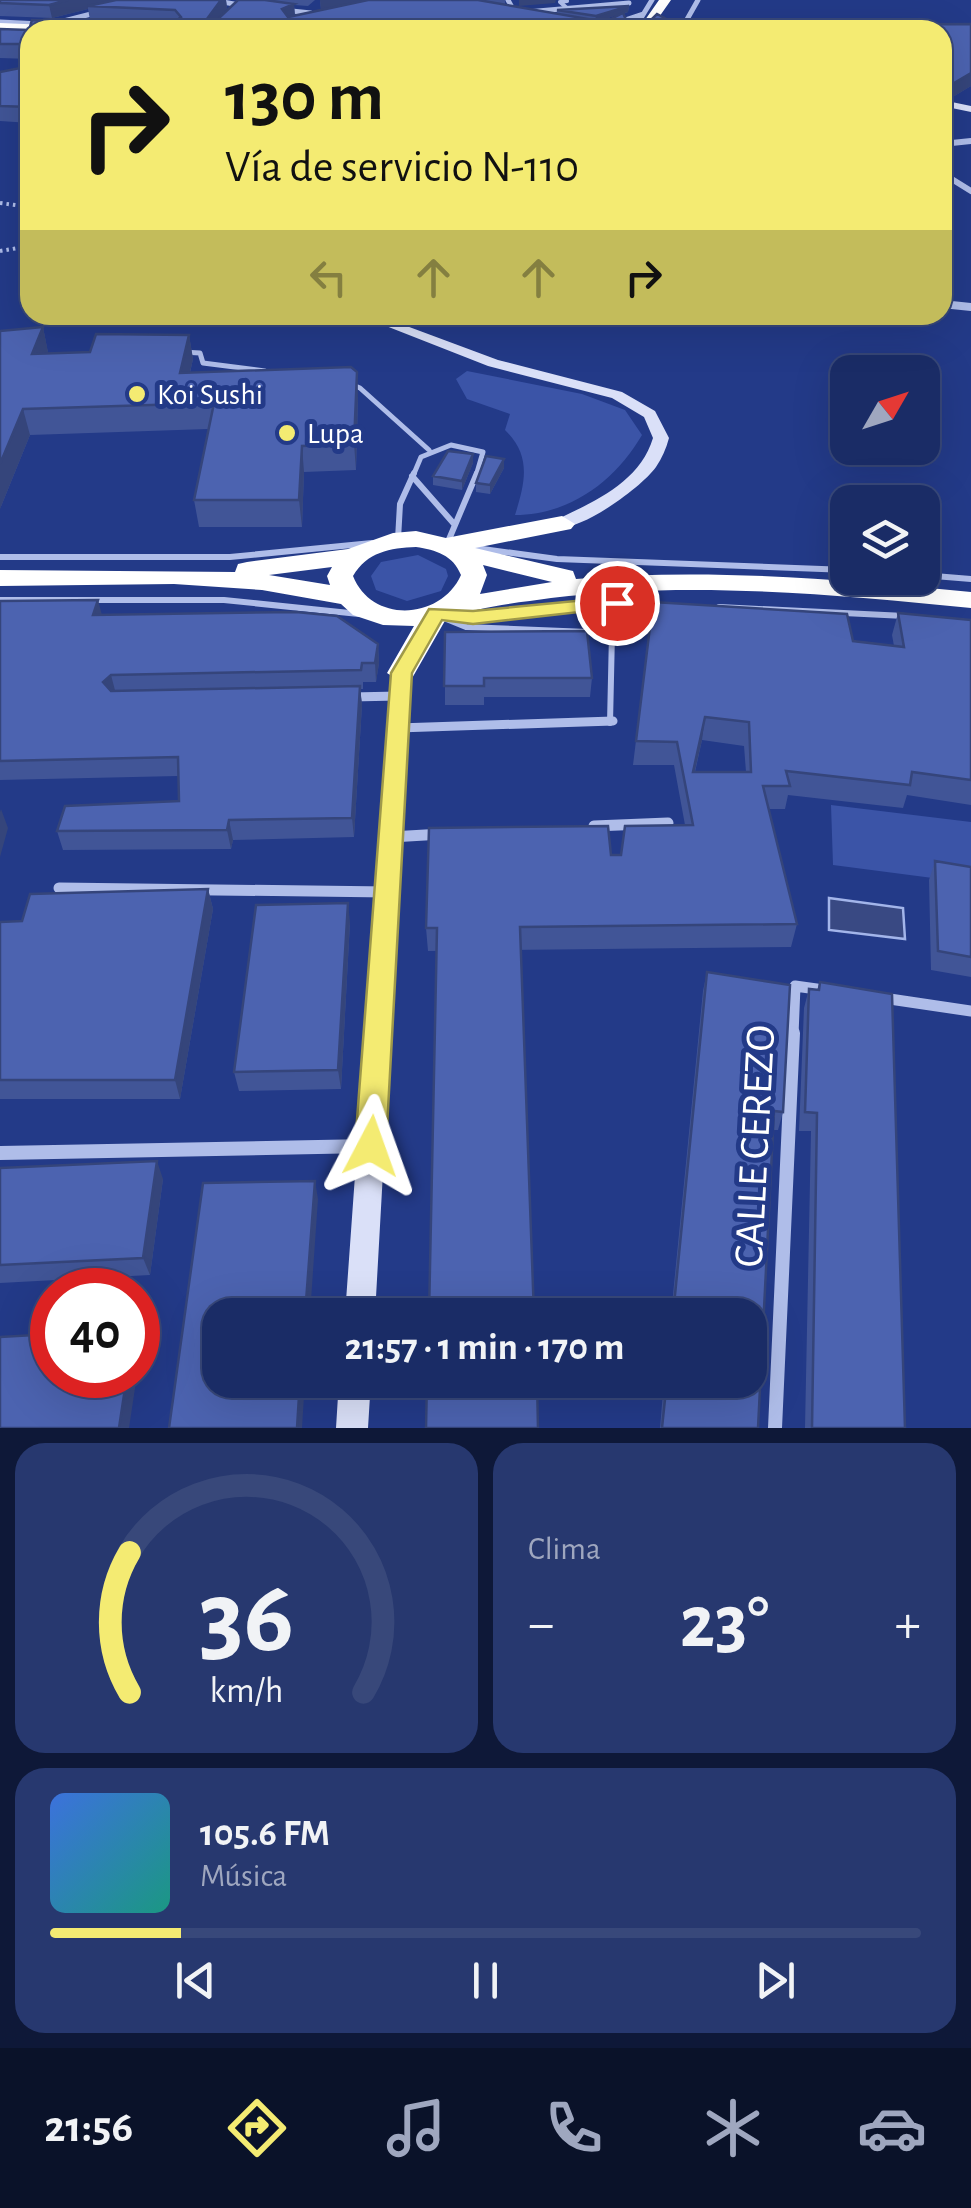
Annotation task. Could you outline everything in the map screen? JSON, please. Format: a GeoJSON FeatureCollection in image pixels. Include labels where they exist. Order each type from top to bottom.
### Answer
{"type":"FeatureCollection","features":[{"type":"Feature","properties":{"kind":"highway"},"geometry":{"type":"LineString","coordinates":[[184,578],[353,556],[390,541],[452,540],[562,524]]}},
{"type":"Feature","properties":{"kind":"highway"},"geometry":{"type":"LineString","coordinates":[[401,685],[443,611],[468,593],[490,562],[562,524]]}},
{"type":"Feature","properties":{"kind":"highway"},"geometry":{"type":"LineString","coordinates":[[452,540],[490,562],[602,583]]}},
{"type":"Feature","properties":{"kind":"highway"},"geometry":{"type":"LineString","coordinates":[[347,597],[340,576],[353,556]]}},
{"type":"Feature","properties":{"kind":"highway"},"geometry":{"type":"LineString","coordinates":[[0,578],[184,578],[294,586],[347,597],[372,613],[405,618],[541,589],[602,583],[796,586],[971,600]]}},
{"type":"Feature","properties":{"kind":"highway"},"geometry":{"type":"LineString","coordinates":[[372,613],[401,685]]}},
{"type":"Feature","properties":{"kind":"main road"},"geometry":{"type":"LineString","coordinates":[[392,325],[493,362],[617,394],[650,414],[661,438],[651,462],[612,496],[562,524]]}},
{"type":"Feature","properties":{"kind":"main road"},"geometry":{"type":"LineString","coordinates":[[361,1298],[401,685]]}},
{"type":"Feature","properties":{"kind":"main road"},"geometry":{"type":"LineString","coordinates":[[352,1428],[354,1398]]}},
{"type":"Feature","properties":{"kind":"street"},"geometry":{"type":"LineString","coordinates":[[212,0],[254,6]]}},
{"type":"Feature","properties":{"kind":"street"},"geometry":{"type":"LineString","coordinates":[[508,0],[515,12],[544,18]]}},
{"type":"Feature","properties":{"kind":"street"},"geometry":{"type":"LineString","coordinates":[[588,0],[606,6]]}},
{"type":"Feature","properties":{"kind":"street"},"geometry":{"type":"LineString","coordinates":[[638,20],[652,0]]}},
{"type":"Feature","properties":{"kind":"street"},"geometry":{"type":"LineString","coordinates":[[501,11],[629,2],[644,14]]}},
{"type":"Feature","properties":{"kind":"street"},"geometry":{"type":"LineString","coordinates":[[227,17],[239,5]]}},
{"type":"Feature","properties":{"kind":"street"},"geometry":{"type":"LineString","coordinates":[[268,8],[311,13],[298,20]]}},
{"type":"Feature","properties":{"kind":"street"},"geometry":{"type":"LineString","coordinates":[[67,20],[102,11]]}},
{"type":"Feature","properties":{"kind":"street"},"geometry":{"type":"LineString","coordinates":[[626,20],[644,14]]}},
{"type":"Feature","properties":{"kind":"street"},"geometry":{"type":"LineString","coordinates":[[329,698],[401,685]]}},
{"type":"Feature","properties":{"kind":"street"},"geometry":{"type":"LineString","coordinates":[[589,827],[668,823]]}},
{"type":"Feature","properties":{"kind":"street"},"geometry":{"type":"LineString","coordinates":[[391,836],[450,834]]}},
{"type":"Feature","properties":{"kind":"street"},"geometry":{"type":"LineString","coordinates":[[59,888],[388,892]]}},
{"type":"Feature","properties":{"kind":"street","name":"CALLE CEREZO"},"geometry":{"type":"LineString","coordinates":[[775,1428],[795,986],[854,994]]}},
{"type":"Feature","properties":{"kind":"street"},"geometry":{"type":"LineString","coordinates":[[873,997],[971,1011]]}},
{"type":"Feature","properties":{"kind":"street"},"geometry":{"type":"LineString","coordinates":[[0,1153],[371,1146]]}},
{"type":"Feature","properties":{"kind":"lane"},"geometry":{"type":"LineString","coordinates":[[568,1],[560,2],[568,9]]}},
{"type":"Feature","properties":{"kind":"lane"},"geometry":{"type":"LineString","coordinates":[[180,352],[200,353],[203,362],[275,372]]}},
{"type":"Feature","properties":{"kind":"lane"},"geometry":{"type":"LineString","coordinates":[[329,380],[360,388],[429,450]]}},
{"type":"Feature","properties":{"kind":"lane"},"geometry":{"type":"LineString","coordinates":[[0,558],[230,557],[390,541],[412,476],[429,450],[451,444],[483,452],[452,540]]}},
{"type":"Feature","properties":{"kind":"lane"},"geometry":{"type":"LineString","coordinates":[[412,476],[452,540],[490,562],[739,562],[830,569]]}},
{"type":"Feature","properties":{"kind":"lane"},"geometry":{"type":"LineString","coordinates":[[940,577],[971,580]]}},
{"type":"Feature","properties":{"kind":"lane"},"geometry":{"type":"LineString","coordinates":[[0,600],[224,600],[345,616],[372,613]]}},
{"type":"Feature","properties":{"kind":"lane"},"geometry":{"type":"LineString","coordinates":[[443,611],[473,618],[569,605],[670,605]]}},
{"type":"Feature","properties":{"kind":"lane"},"geometry":{"type":"LineString","coordinates":[[706,606],[921,618]]}},
{"type":"Feature","properties":{"kind":"lane"},"geometry":{"type":"LineString","coordinates":[[398,728],[613,723],[612,633],[466,627],[443,611]]}},
{"type":"Feature","properties":{"kind":"path"},"geometry":{"type":"LineString","coordinates":[[0,196],[12,203]]}},
{"type":"Feature","properties":{"kind":"path"},"geometry":{"type":"LineString","coordinates":[[0,203],[20,203]]}},
{"type":"Feature","properties":{"kind":"shaded area"},"geometry":{"type":"Polygon","coordinates":[[[467,371],[582,394],[625,410],[642,435],[618,467],[589,492],[554,509],[515,515],[524,470],[519,450],[505,430],[510,414],[467,399],[456,379],[467,371]]]}},
{"type":"Feature","properties":{"kind":"shaded area"},"geometry":{"type":"Polygon","coordinates":[[[418,555],[446,569],[448,576],[441,591],[407,601],[376,590],[371,576],[381,562],[418,555]]]}},
{"type":"Feature","properties":{"kind":"shaded area"},"geometry":{"type":"Polygon","coordinates":[[[831,805],[971,822],[971,883],[833,865],[831,805]]]}},
{"type":"Feature","properties":{"kind":"shaded area"},"geometry":{"type":"Polygon","coordinates":[[[829,898],[903,908],[905,939],[829,930],[829,898]]]}},
{"type":"Feature","properties":{"kind":"building"},"geometry":{"type":"Polygon","coordinates":[[[0,0],[68,0],[49,5],[0,0]]]}},
{"type":"Feature","properties":{"kind":"building"},"geometry":{"type":"Polygon","coordinates":[[[116,0],[221,0],[207,19],[212,20],[177,20],[181,17],[175,10],[88,6],[116,0]]]}},
{"type":"Feature","properties":{"kind":"building"},"geometry":{"type":"Polygon","coordinates":[[[238,0],[294,4],[282,9],[288,17],[368,0],[478,0],[593,20],[217,20],[238,0]]]}},
{"type":"Feature","properties":{"kind":"building"},"geometry":{"type":"Polygon","coordinates":[[[629,6],[596,16],[557,10],[629,6]]]}},
{"type":"Feature","properties":{"kind":"building"},"geometry":{"type":"Polygon","coordinates":[[[952,24],[971,24],[971,73],[954,83],[952,83],[952,24]]]}},
{"type":"Feature","properties":{"kind":"building"},"geometry":{"type":"Polygon","coordinates":[[[0,29],[20,30],[20,44],[0,44],[0,29]]]}},
{"type":"Feature","properties":{"kind":"building"},"geometry":{"type":"Polygon","coordinates":[[[20,68],[20,107],[0,106],[0,72],[20,68]]]}},
{"type":"Feature","properties":{"kind":"building"},"geometry":{"type":"Polygon","coordinates":[[[43,327],[32,354],[90,352],[96,334],[189,335],[180,373],[351,367],[357,372],[354,444],[302,446],[299,500],[194,500],[214,403],[23,409],[0,464],[0,331],[43,327]]]}},
{"type":"Feature","properties":{"kind":"building"},"geometry":{"type":"Polygon","coordinates":[[[448,451],[473,454],[462,481],[433,476],[448,451]]]}},
{"type":"Feature","properties":{"kind":"building"},"geometry":{"type":"Polygon","coordinates":[[[486,456],[504,459],[490,485],[476,483],[486,456]]]}},
{"type":"Feature","properties":{"kind":"building"},"geometry":{"type":"Polygon","coordinates":[[[98,600],[93,615],[296,612],[337,616],[378,644],[375,663],[362,663],[361,670],[111,675],[103,682],[111,691],[360,686],[352,818],[229,820],[227,830],[57,831],[65,806],[179,801],[178,757],[0,761],[0,601],[98,600]]]}},
{"type":"Feature","properties":{"kind":"building"},"geometry":{"type":"Polygon","coordinates":[[[653,602],[847,614],[853,641],[904,647],[898,613],[971,620],[971,780],[912,772],[910,785],[786,771],[790,786],[763,786],[797,924],[520,927],[533,1298],[429,1298],[437,928],[426,928],[429,828],[608,826],[611,855],[621,855],[625,826],[693,825],[677,742],[636,741],[653,602]],[[705,717],[693,772],[751,772],[749,722],[705,717]]]}},
{"type":"Feature","properties":{"kind":"building"},"geometry":{"type":"Polygon","coordinates":[[[587,631],[592,678],[484,678],[484,686],[444,686],[445,632],[587,631]]]}},
{"type":"Feature","properties":{"kind":"building"},"geometry":{"type":"Polygon","coordinates":[[[935,861],[971,867],[971,957],[938,951],[935,861]]]}},
{"type":"Feature","properties":{"kind":"building"},"geometry":{"type":"Polygon","coordinates":[[[208,889],[175,1080],[0,1080],[0,922],[22,921],[30,894],[208,889]]]}},
{"type":"Feature","properties":{"kind":"building"},"geometry":{"type":"Polygon","coordinates":[[[348,903],[338,1070],[234,1072],[256,905],[348,903]]]}},
{"type":"Feature","properties":{"kind":"building"},"geometry":{"type":"Polygon","coordinates":[[[707,972],[790,985],[783,1112],[774,1111],[765,1298],[675,1298],[707,972]]]}},
{"type":"Feature","properties":{"kind":"building"},"geometry":{"type":"Polygon","coordinates":[[[820,982],[892,994],[905,1428],[812,1428],[817,1113],[805,1112],[809,989],[819,990],[820,982]]]}},
{"type":"Feature","properties":{"kind":"building"},"geometry":{"type":"Polygon","coordinates":[[[157,1161],[143,1258],[0,1265],[0,1168],[157,1161]]]}},
{"type":"Feature","properties":{"kind":"building"},"geometry":{"type":"Polygon","coordinates":[[[315,1181],[306,1298],[202,1298],[202,1398],[299,1398],[297,1428],[169,1428],[203,1183],[315,1181]]]}},
{"type":"Feature","properties":{"kind":"building"},"geometry":{"type":"Polygon","coordinates":[[[30,1335],[30,1398],[124,1398],[119,1428],[0,1428],[0,1337],[30,1335]]]}},
{"type":"Feature","properties":{"kind":"building"},"geometry":{"type":"Polygon","coordinates":[[[427,1398],[537,1398],[538,1428],[426,1428],[427,1398]]]}},
{"type":"Feature","properties":{"kind":"building"},"geometry":{"type":"Polygon","coordinates":[[[665,1398],[760,1398],[758,1428],[662,1428],[665,1398]]]}},
{"type":"Feature","properties":{"kind":"place","name":"Koi Sushi"},"geometry":{"type":"Point","coordinates":[137,394]}},
{"type":"Feature","properties":{"kind":"place","name":"Lupa"},"geometry":{"type":"Point","coordinates":[287,433]}},
{"type":"Feature","properties":{"kind":"route"},"geometry":{"type":"LineString","coordinates":[[371,1146],[402,673],[436,613],[473,618],[617,603]]}}]}
